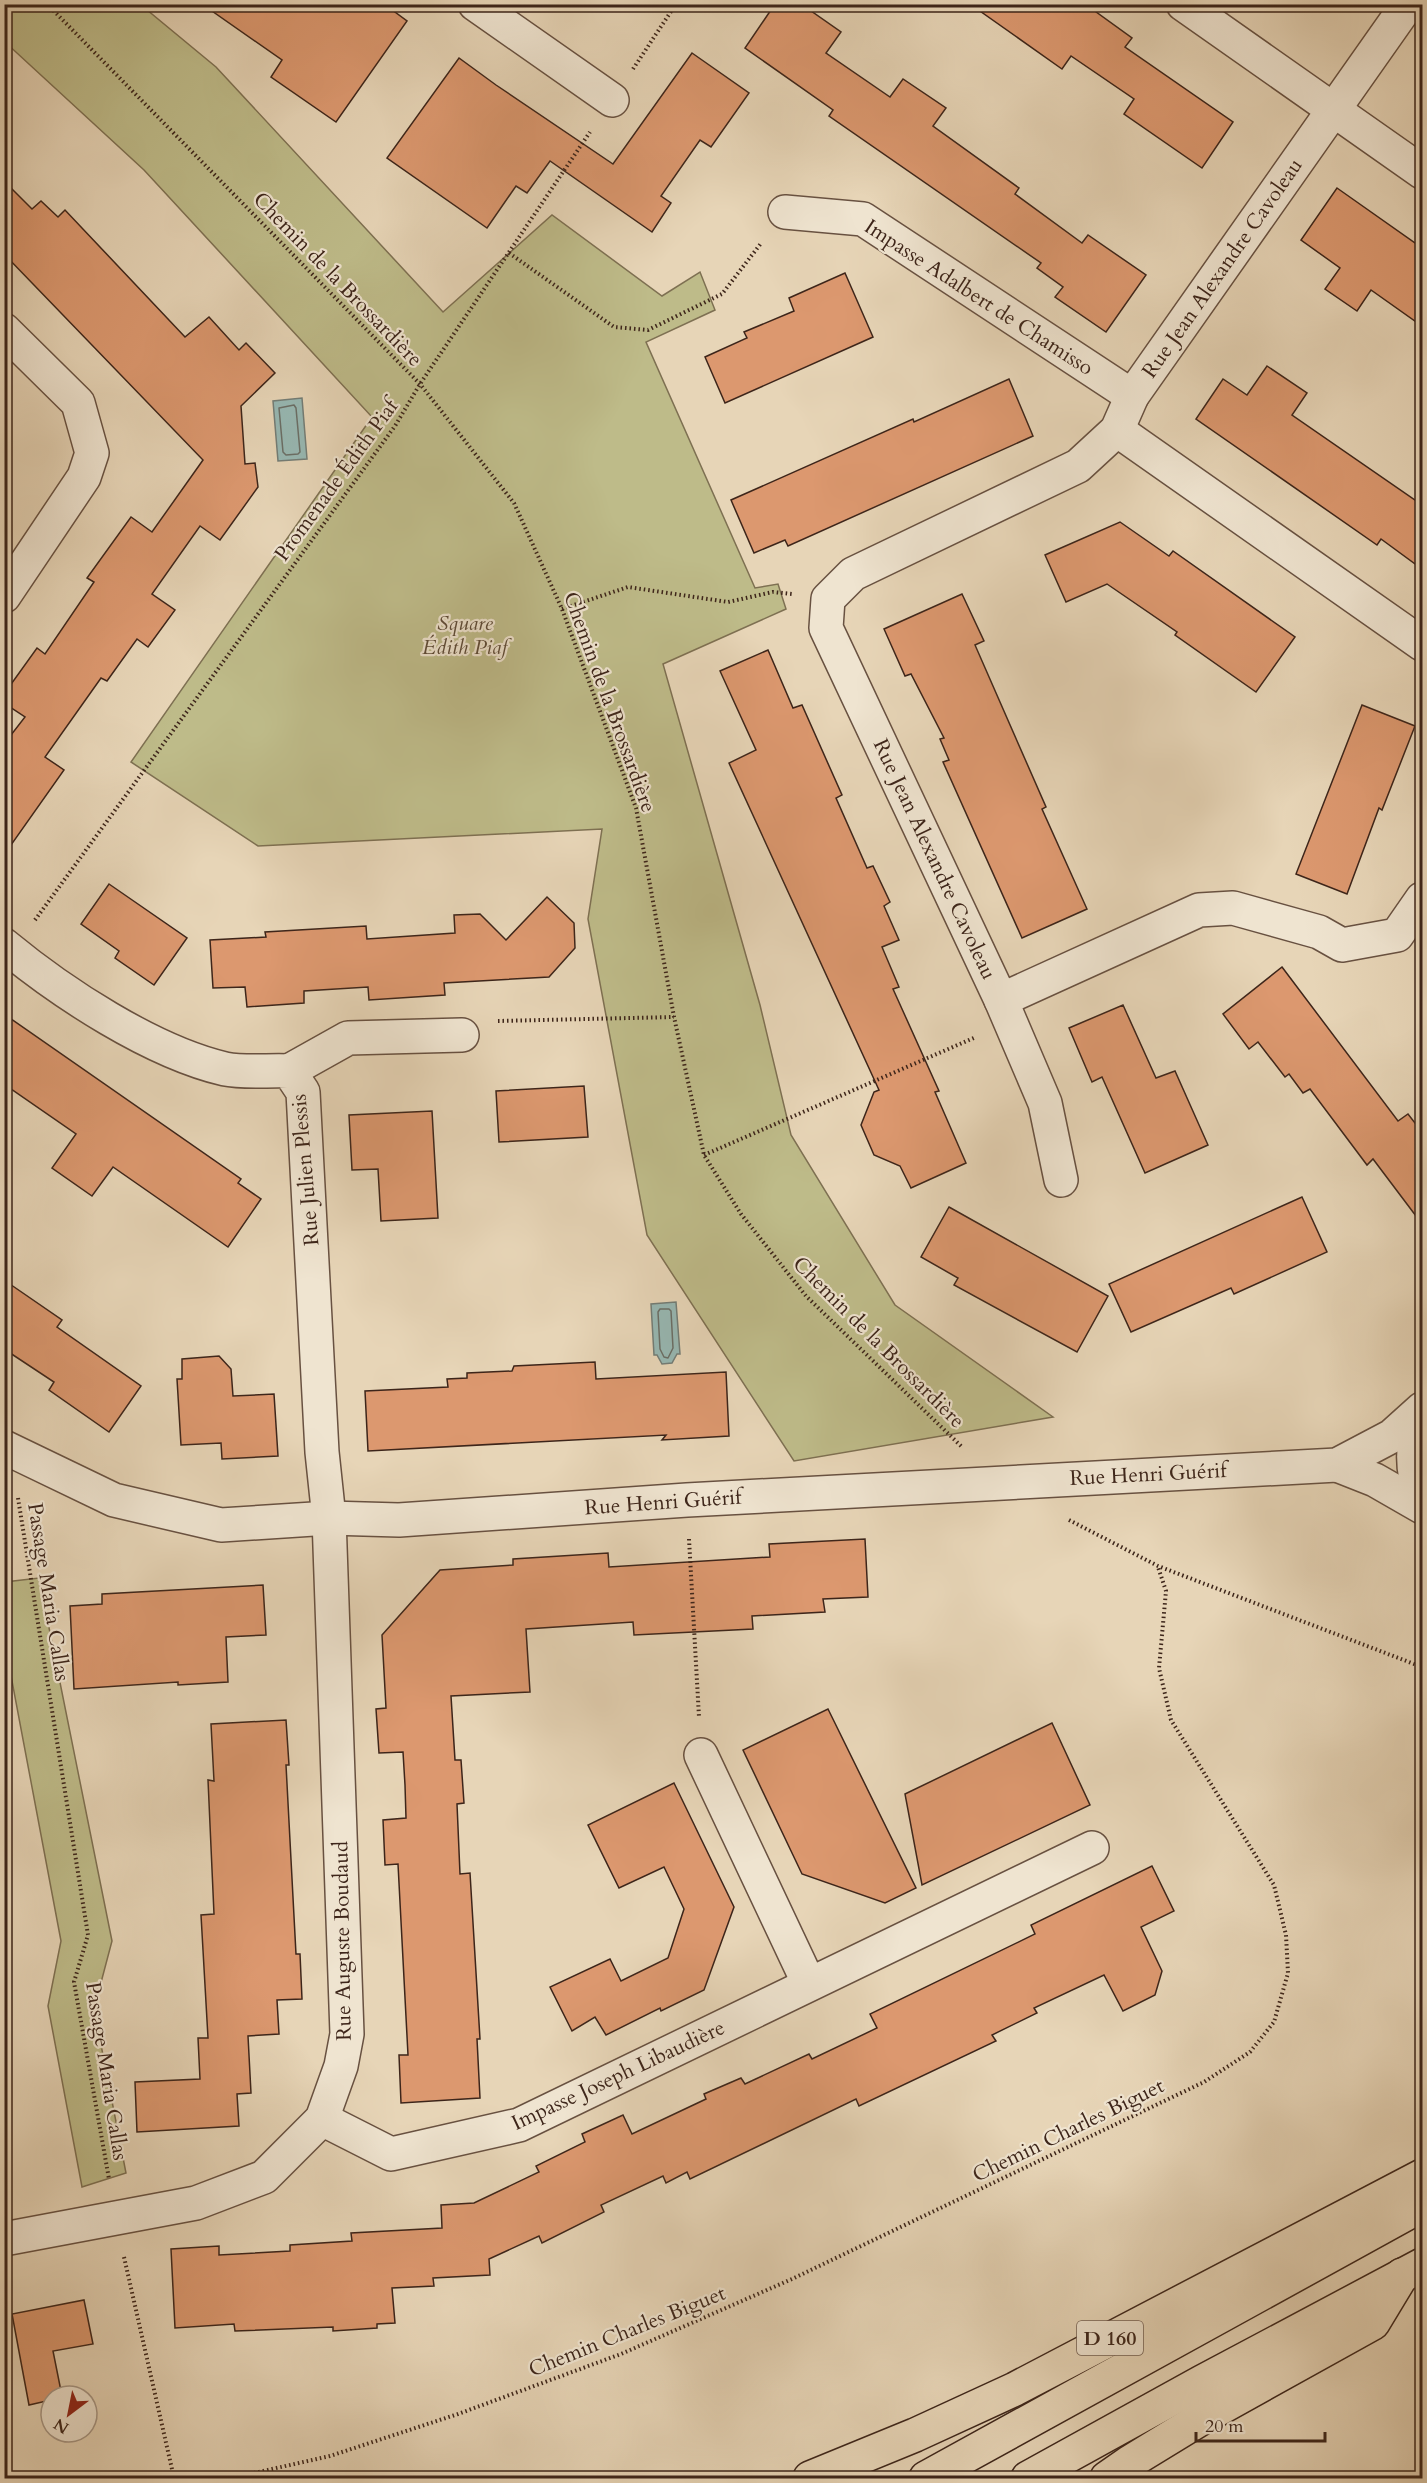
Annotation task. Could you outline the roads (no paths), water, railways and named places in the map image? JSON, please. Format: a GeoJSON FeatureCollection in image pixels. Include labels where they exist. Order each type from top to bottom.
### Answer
{"type":"FeatureCollection","features":[{"type":"Feature","properties":{"kind":"highway","name":"D 160"},"geometry":{"type":"LineString","coordinates":[[810,2478],[915,2435],[1015,2389],[1412,2196]]}},
{"type":"Feature","properties":{"kind":"highway","name":"D 160"},"geometry":{"type":"LineString","coordinates":[[926,2478],[1412,2196]]}},
{"type":"Feature","properties":{"kind":"highway"},"geometry":{"type":"LineString","coordinates":[[1028,2478],[1412,2270]]}},
{"type":"Feature","properties":{"kind":"highway"},"geometry":{"type":"LineString","coordinates":[[1107,2478],[1202,2418],[1373,2324],[1412,2270]]}},
{"type":"Feature","properties":{"kind":"street"},"geometry":{"type":"LineString","coordinates":[[475,4],[612,100]]}},
{"type":"Feature","properties":{"kind":"street"},"geometry":{"type":"LineString","coordinates":[[1182,4],[1422,172]]}},
{"type":"Feature","properties":{"kind":"street","name":"Rue Jean Alexandre Cavoleau"},"geometry":{"type":"LineString","coordinates":[[1408,4],[1132,396],[1117,430],[1078,466],[853,574],[828,599],[826,628],[1006,1011],[1199,910],[1233,908],[1319,932],[1342,945],[1397,935],[1422,899]]}},
{"type":"Feature","properties":{"kind":"street","name":"Impasse Adalbert de Chamisso"},"geometry":{"type":"LineString","coordinates":[[785,212],[863,219],[1132,396]]}},
{"type":"Feature","properties":{"kind":"street"},"geometry":{"type":"LineString","coordinates":[[4,330],[78,403],[92,453],[84,477],[4,596]]}},
{"type":"Feature","properties":{"kind":"street"},"geometry":{"type":"LineString","coordinates":[[1117,430],[1422,644]]}},
{"type":"Feature","properties":{"kind":"street","name":"Rue Julien Plessis"},"geometry":{"type":"LineString","coordinates":[[8,948],[87,1004],[160,1047],[226,1069],[289,1071],[303,1092],[322,1452],[329,1518]]}},
{"type":"Feature","properties":{"kind":"street"},"geometry":{"type":"LineString","coordinates":[[1006,1011],[1045,1103],[1061,1180]]}},
{"type":"Feature","properties":{"kind":"street"},"geometry":{"type":"LineString","coordinates":[[289,1071],[348,1038],[462,1035]]}},
{"type":"Feature","properties":{"kind":"street","name":"Rue Henri Guérif"},"geometry":{"type":"LineString","coordinates":[[1337,1465],[1392,1436],[1422,1409]]}},
{"type":"Feature","properties":{"kind":"street"},"geometry":{"type":"LineString","coordinates":[[1422,1415],[1416,1431],[1413,1458],[1417,1485],[1422,1498]]}},
{"type":"Feature","properties":{"kind":"street","name":"Rue Henri Guérif"},"geometry":{"type":"LineString","coordinates":[[8,1450],[114,1500],[221,1525],[329,1518],[399,1520],[687,1500],[1337,1465],[1375,1480],[1422,1507]]}},
{"type":"Feature","properties":{"kind":"street","name":"Rue Auguste Boudaud"},"geometry":{"type":"LineString","coordinates":[[4,2239],[196,2203],[264,2177],[322,2119],[341,2066],[347,2034],[329,1518]]}},
{"type":"Feature","properties":{"kind":"street"},"geometry":{"type":"LineString","coordinates":[[701,1755],[809,1984]]}},
{"type":"Feature","properties":{"kind":"street","name":"Impasse Joseph Libaudière"},"geometry":{"type":"LineString","coordinates":[[322,2119],[391,2154],[519,2125],[1092,1848]]}},
{"type":"Feature","properties":{"kind":"water"},"geometry":{"type":"Polygon","coordinates":[[[302,398],[307,459],[278,461],[273,401],[302,398]]]}},
{"type":"Feature","properties":{"kind":"water"},"geometry":{"type":"Polygon","coordinates":[[[676,1302],[680,1354],[677,1354],[672,1363],[662,1364],[657,1355],[654,1355],[651,1304],[676,1302]]]}},
{"type":"Feature","properties":{"kind":"park label","name":"Square Édith Piaf"},"geometry":{"type":"Point","coordinates":[465,635]}}]}
